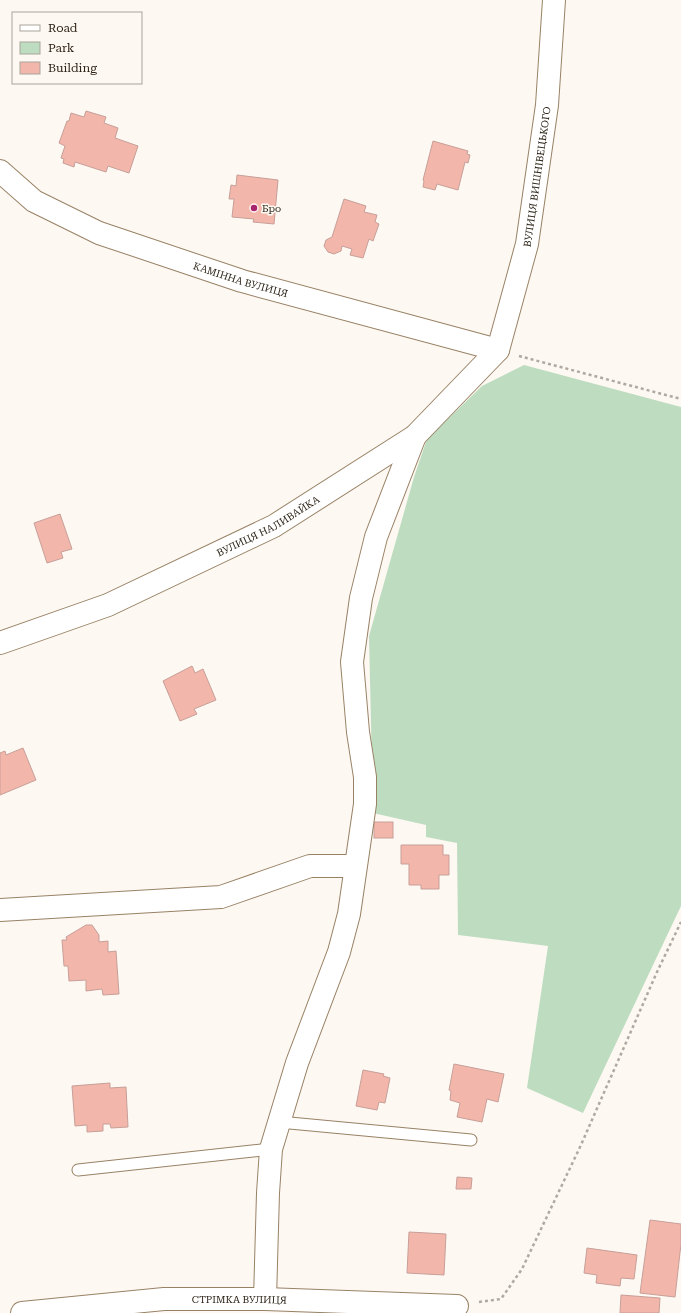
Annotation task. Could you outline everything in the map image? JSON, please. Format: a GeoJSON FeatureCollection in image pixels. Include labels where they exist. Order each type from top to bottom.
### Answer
{"type":"FeatureCollection","features":[{"type":"Feature","properties":{"kind":"street","name":"ВУЛИЦЯ ВИШНІВЕЦЬКОГО"},"geometry":{"type":"LineString","coordinates":[[498,350],[527,244],[546,105],[554,0]]}},
{"type":"Feature","properties":{"kind":"street","name":"КАМІННА ВУЛИЦЯ"},"geometry":{"type":"LineString","coordinates":[[0,171],[34,201],[98,233],[242,281],[498,350]]}},
{"type":"Feature","properties":{"kind":"street","name":"ВУЛИЦЯ НАЛИВАЙКА"},"geometry":{"type":"LineString","coordinates":[[0,643],[108,605],[274,526],[415,436],[498,350]]}},
{"type":"Feature","properties":{"kind":"street"},"geometry":{"type":"LineString","coordinates":[[265,1299],[268,1193],[271,1149],[297,1063],[339,952],[349,914],[365,804],[364,777],[358,732],[352,662],[361,598],[376,538],[415,436]]}},
{"type":"Feature","properties":{"kind":"street"},"geometry":{"type":"LineString","coordinates":[[0,910],[221,897],[310,866],[355,866]]}},
{"type":"Feature","properties":{"kind":"street","name":"СТРІМКА ВУЛИЦЯ"},"geometry":{"type":"LineString","coordinates":[[22,1313],[164,1299],[265,1299],[457,1306]]}},
{"type":"Feature","properties":{"kind":"lane"},"geometry":{"type":"LineString","coordinates":[[279,1122],[471,1140]]}},
{"type":"Feature","properties":{"kind":"lane"},"geometry":{"type":"LineString","coordinates":[[78,1170],[271,1149]]}},
{"type":"Feature","properties":{"kind":"path"},"geometry":{"type":"LineString","coordinates":[[498,350],[681,399]]}},
{"type":"Feature","properties":{"kind":"path"},"geometry":{"type":"LineString","coordinates":[[457,1306],[501,1299],[522,1269],[581,1145],[657,972],[681,922]]}},
{"type":"Feature","properties":{"kind":"green space"},"geometry":{"type":"Polygon","coordinates":[[[524,365],[681,407],[681,906],[583,1113],[527,1088],[548,946],[458,935],[457,843],[426,837],[426,825],[373,813],[369,636],[414,477],[427,439],[482,386],[524,365]]]}},
{"type":"Feature","properties":{"kind":"building"},"geometry":{"type":"Polygon","coordinates":[[[86,111],[106,117],[104,123],[118,128],[115,138],[138,146],[129,173],[108,166],[106,172],[75,162],[74,167],[63,163],[64,159],[61,158],[65,146],[59,143],[67,121],[69,121],[71,113],[84,117],[86,111]]]}},
{"type":"Feature","properties":{"kind":"building"},"geometry":{"type":"Polygon","coordinates":[[[433,141],[468,151],[467,154],[470,155],[468,163],[465,162],[458,190],[437,184],[435,190],[423,187],[423,180],[433,141]]]}},
{"type":"Feature","properties":{"kind":"building","name":"Бро"},"geometry":{"type":"Polygon","coordinates":[[[237,175],[278,180],[274,224],[253,222],[254,219],[232,217],[234,199],[229,199],[231,185],[236,186],[237,175]]]}},
{"type":"Feature","properties":{"kind":"building"},"geometry":{"type":"Polygon","coordinates":[[[344,199],[366,206],[364,212],[377,215],[375,222],[379,224],[373,241],[369,239],[363,258],[350,255],[352,249],[342,246],[341,251],[334,254],[328,252],[324,246],[326,240],[332,237],[344,199]]]}},
{"type":"Feature","properties":{"kind":"building"},"geometry":{"type":"Polygon","coordinates":[[[60,514],[72,549],[61,552],[63,558],[47,563],[34,523],[60,514]]]}},
{"type":"Feature","properties":{"kind":"building"},"geometry":{"type":"Polygon","coordinates":[[[192,666],[195,673],[203,669],[216,700],[194,709],[197,714],[180,721],[163,681],[192,666]]]}},
{"type":"Feature","properties":{"kind":"building"},"geometry":{"type":"Polygon","coordinates":[[[23,748],[36,780],[0,795],[0,753],[5,751],[6,755],[23,748]]]}},
{"type":"Feature","properties":{"kind":"building"},"geometry":{"type":"Polygon","coordinates":[[[374,822],[393,822],[393,838],[374,838],[374,822]]]}},
{"type":"Feature","properties":{"kind":"building"},"geometry":{"type":"Polygon","coordinates":[[[401,845],[443,845],[443,855],[449,855],[449,875],[439,875],[439,889],[421,889],[421,885],[409,885],[409,864],[401,864],[401,845]]]}},
{"type":"Feature","properties":{"kind":"building"},"geometry":{"type":"Polygon","coordinates":[[[86,925],[92,925],[99,935],[99,942],[108,941],[108,952],[116,951],[119,994],[103,995],[102,989],[86,991],[86,980],[69,981],[68,966],[64,966],[62,940],[67,940],[66,937],[86,925]]]}},
{"type":"Feature","properties":{"kind":"building"},"geometry":{"type":"Polygon","coordinates":[[[454,1064],[504,1074],[498,1102],[487,1099],[482,1122],[457,1117],[460,1103],[450,1100],[451,1091],[449,1090],[454,1064]]]}},
{"type":"Feature","properties":{"kind":"building"},"geometry":{"type":"Polygon","coordinates":[[[363,1070],[384,1074],[383,1076],[390,1078],[385,1103],[379,1102],[377,1110],[356,1106],[363,1070]]]}},
{"type":"Feature","properties":{"kind":"building"},"geometry":{"type":"Polygon","coordinates":[[[110,1083],[110,1088],[126,1087],[128,1127],[111,1128],[110,1124],[103,1124],[103,1131],[87,1132],[87,1125],[75,1126],[72,1086],[110,1083]]]}},
{"type":"Feature","properties":{"kind":"building"},"geometry":{"type":"Polygon","coordinates":[[[457,1177],[472,1178],[471,1189],[456,1189],[457,1177]]]}},
{"type":"Feature","properties":{"kind":"building"},"geometry":{"type":"Polygon","coordinates":[[[650,1220],[681,1224],[681,1244],[675,1297],[640,1293],[650,1220]]]}},
{"type":"Feature","properties":{"kind":"building"},"geometry":{"type":"Polygon","coordinates":[[[409,1232],[446,1234],[444,1275],[407,1273],[409,1232]]]}},
{"type":"Feature","properties":{"kind":"building"},"geometry":{"type":"Polygon","coordinates":[[[587,1248],[637,1255],[634,1279],[621,1278],[620,1286],[596,1283],[597,1275],[584,1273],[587,1248]]]}},
{"type":"Feature","properties":{"kind":"building"},"geometry":{"type":"Polygon","coordinates":[[[621,1295],[660,1298],[659,1313],[620,1313],[621,1295]]]}},
{"type":"Feature","properties":{"kind":"place","name":"Бро"},"geometry":{"type":"Point","coordinates":[254,208]}}]}
